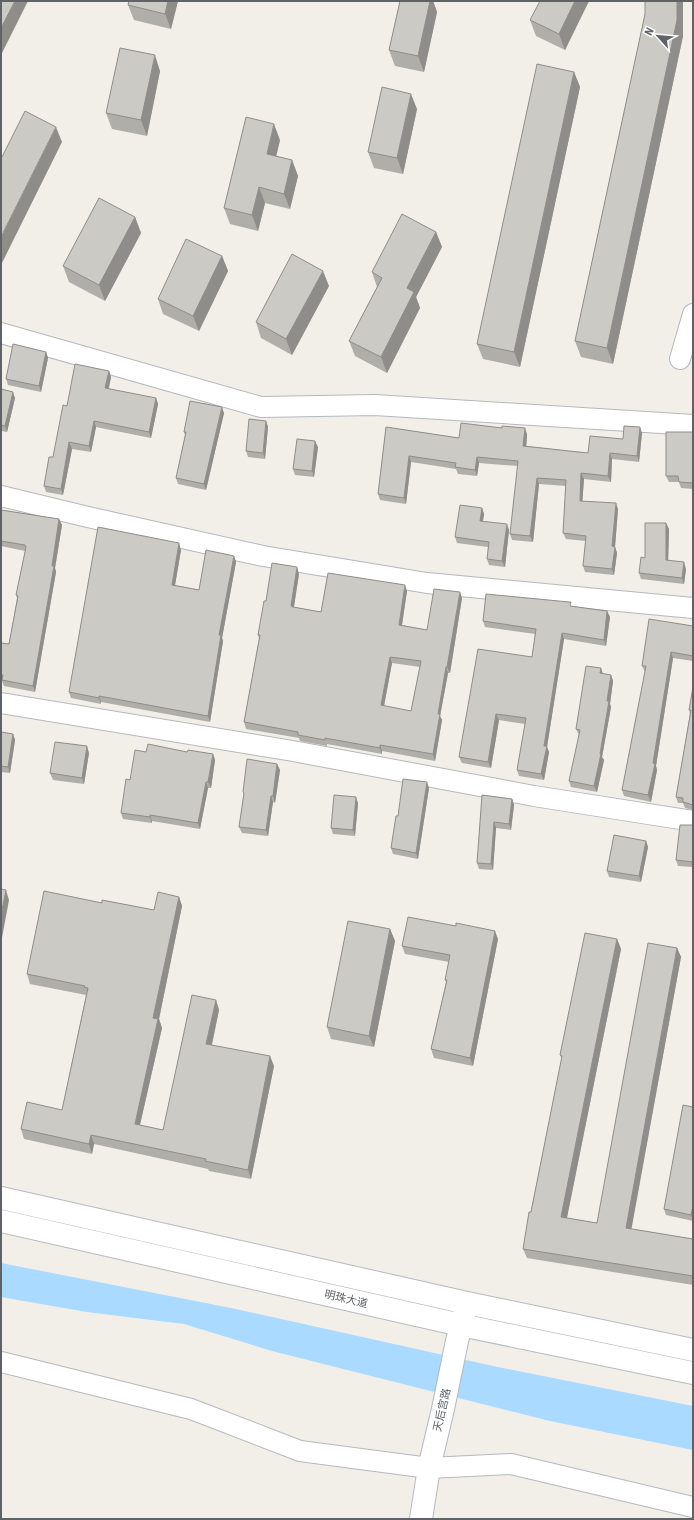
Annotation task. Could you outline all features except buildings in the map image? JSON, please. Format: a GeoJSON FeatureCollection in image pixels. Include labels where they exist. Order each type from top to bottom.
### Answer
{"type":"FeatureCollection","features":[{"type":"Feature","properties":{"kind":"main road","name":"明珠大道"},"geometry":{"type":"LineString","coordinates":[[1,1198],[467,1303],[693,1350]]}},
{"type":"Feature","properties":{"kind":"main road","name":"明珠大道"},"geometry":{"type":"LineString","coordinates":[[1,1221],[459,1333],[693,1373]]}},
{"type":"Feature","properties":{"kind":"main road","name":"天后宫路"},"geometry":{"type":"LineString","coordinates":[[421,1519],[429,1468],[467,1303]]}},
{"type":"Feature","properties":{"kind":"street"},"geometry":{"type":"LineString","coordinates":[[680,359],[693,314]]}},
{"type":"Feature","properties":{"kind":"street"},"geometry":{"type":"LineString","coordinates":[[1,333],[261,407],[375,405],[693,425]]}},
{"type":"Feature","properties":{"kind":"street"},"geometry":{"type":"LineString","coordinates":[[1,496],[263,556],[427,584],[693,608]]}},
{"type":"Feature","properties":{"kind":"street"},"geometry":{"type":"LineString","coordinates":[[1,703],[293,751],[534,796],[693,821]]}},
{"type":"Feature","properties":{"kind":"street"},"geometry":{"type":"LineString","coordinates":[[1,1362],[191,1409],[300,1451],[429,1468],[510,1464],[693,1507]]}},
{"type":"Feature","properties":{"kind":"water"},"geometry":{"type":"Polygon","coordinates":[[[1,1263],[231,1308],[493,1366],[693,1406],[693,1450],[550,1421],[272,1351],[184,1324],[87,1312],[1,1297],[1,1263]]]}}]}
